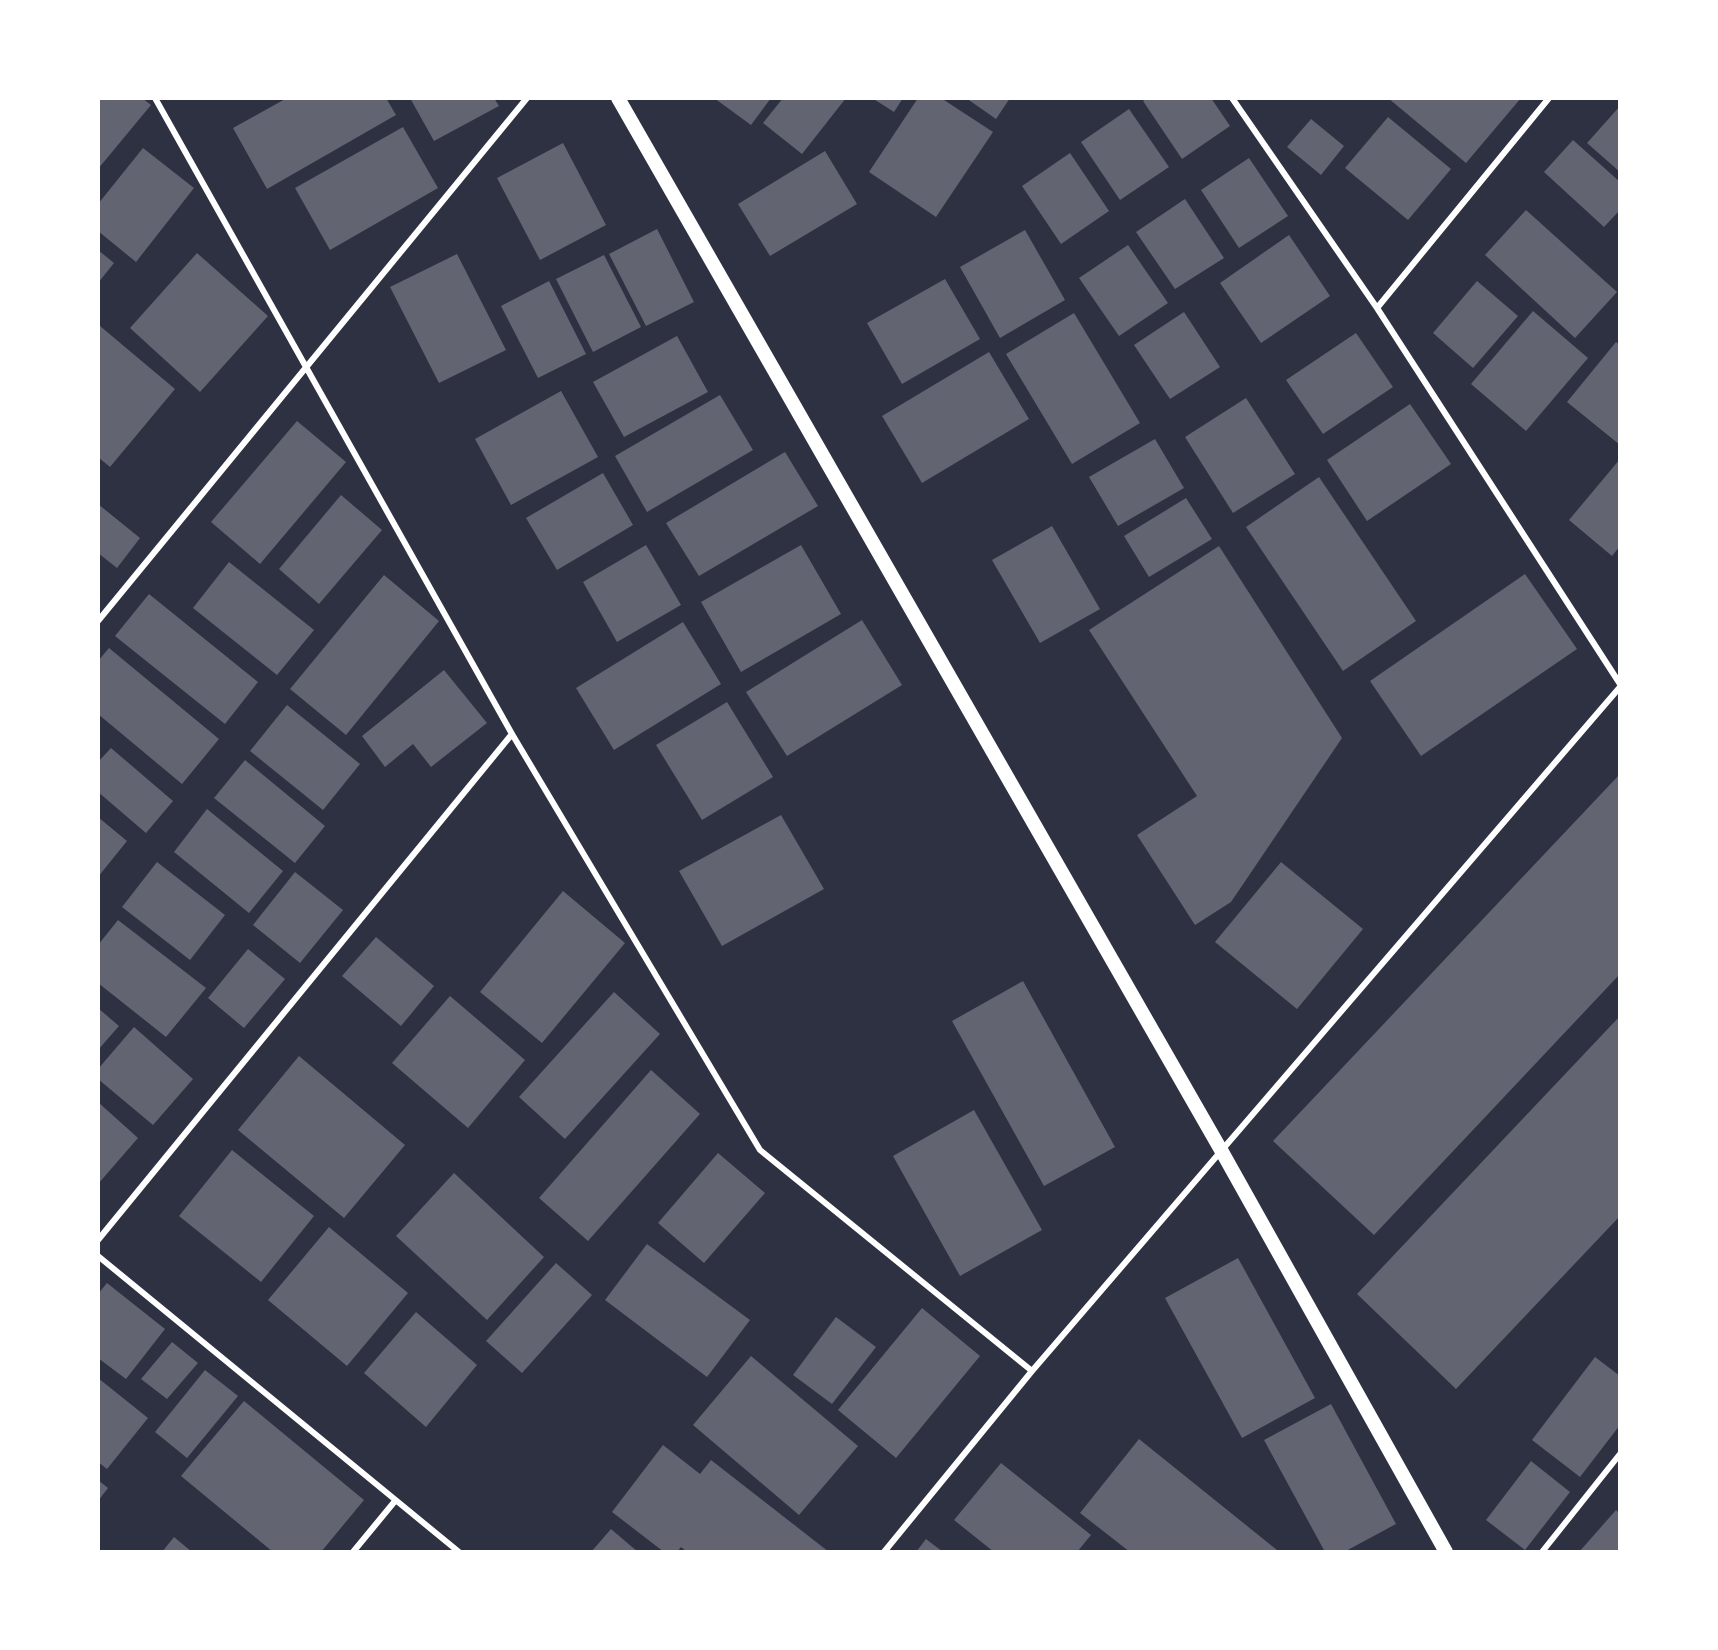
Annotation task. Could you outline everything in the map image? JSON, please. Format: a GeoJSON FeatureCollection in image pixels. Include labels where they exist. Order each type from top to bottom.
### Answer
{"type":"FeatureCollection","features":[{"type":"Feature","properties":{"kind":"street"},"geometry":{"type":"LineString","coordinates":[[618,98],[1221,1150],[1446,1552]]}},
{"type":"Feature","properties":{"kind":"lane"},"geometry":{"type":"LineString","coordinates":[[155,98],[512,734],[760,1150],[1032,1371]]}},
{"type":"Feature","properties":{"kind":"lane"},"geometry":{"type":"LineString","coordinates":[[98,621],[527,98]]}},
{"type":"Feature","properties":{"kind":"lane"},"geometry":{"type":"LineString","coordinates":[[884,1552],[1032,1371],[1620,686],[1377,308],[1232,98]]}},
{"type":"Feature","properties":{"kind":"lane"},"geometry":{"type":"LineString","coordinates":[[1377,308],[1549,98]]}},
{"type":"Feature","properties":{"kind":"lane"},"geometry":{"type":"LineString","coordinates":[[98,1240],[512,734]]}},
{"type":"Feature","properties":{"kind":"lane"},"geometry":{"type":"LineString","coordinates":[[98,1256],[459,1552]]}},
{"type":"Feature","properties":{"kind":"lane"},"geometry":{"type":"LineString","coordinates":[[1542,1552],[1620,1454]]}},
{"type":"Feature","properties":{"kind":"lane"},"geometry":{"type":"LineString","coordinates":[[353,1552],[395,1501]]}},
{"type":"Feature","properties":{"kind":"building"},"geometry":{"type":"Polygon","coordinates":[[[98,98],[142,98],[151,105],[98,169],[98,98]]]}},
{"type":"Feature","properties":{"kind":"building"},"geometry":{"type":"Polygon","coordinates":[[[287,98],[386,98],[396,115],[267,189],[233,128],[287,98]]]}},
{"type":"Feature","properties":{"kind":"building"},"geometry":{"type":"Polygon","coordinates":[[[410,98],[494,98],[499,106],[434,141],[410,98]]]}},
{"type":"Feature","properties":{"kind":"building"},"geometry":{"type":"Polygon","coordinates":[[[714,98],[771,98],[751,125],[714,98]]]}},
{"type":"Feature","properties":{"kind":"building"},"geometry":{"type":"Polygon","coordinates":[[[783,98],[846,98],[802,154],[763,123],[783,98]]]}},
{"type":"Feature","properties":{"kind":"building"},"geometry":{"type":"Polygon","coordinates":[[[872,98],[903,98],[894,112],[872,98]]]}},
{"type":"Feature","properties":{"kind":"building"},"geometry":{"type":"Polygon","coordinates":[[[918,98],[941,98],[993,132],[936,217],[869,172],[918,98]]]}},
{"type":"Feature","properties":{"kind":"building"},"geometry":{"type":"Polygon","coordinates":[[[966,98],[1010,98],[996,119],[966,98]]]}},
{"type":"Feature","properties":{"kind":"building"},"geometry":{"type":"Polygon","coordinates":[[[1147,98],[1211,98],[1230,126],[1182,159],[1143,101],[1147,98]]]}},
{"type":"Feature","properties":{"kind":"building"},"geometry":{"type":"Polygon","coordinates":[[[1388,98],[1521,98],[1466,163],[1388,98]]]}},
{"type":"Feature","properties":{"kind":"building"},"geometry":{"type":"Polygon","coordinates":[[[1620,106],[1620,172],[1587,143],[1620,106]]]}},
{"type":"Feature","properties":{"kind":"building"},"geometry":{"type":"Polygon","coordinates":[[[1129,109],[1169,167],[1120,200],[1081,142],[1129,109]]]}},
{"type":"Feature","properties":{"kind":"building"},"geometry":{"type":"Polygon","coordinates":[[[1388,117],[1451,169],[1408,220],[1345,168],[1388,117]]]}},
{"type":"Feature","properties":{"kind":"building"},"geometry":{"type":"Polygon","coordinates":[[[1311,119],[1344,146],[1321,175],[1287,147],[1311,119]]]}},
{"type":"Feature","properties":{"kind":"building"},"geometry":{"type":"Polygon","coordinates":[[[403,127],[438,188],[330,250],[295,188],[403,127]]]}},
{"type":"Feature","properties":{"kind":"building"},"geometry":{"type":"Polygon","coordinates":[[[1573,140],[1620,182],[1620,210],[1604,227],[1544,172],[1573,140]]]}},
{"type":"Feature","properties":{"kind":"building"},"geometry":{"type":"Polygon","coordinates":[[[563,143],[606,225],[540,260],[497,178],[563,143]]]}},
{"type":"Feature","properties":{"kind":"building"},"geometry":{"type":"Polygon","coordinates":[[[143,148],[194,188],[136,262],[98,231],[98,204],[143,148]]]}},
{"type":"Feature","properties":{"kind":"building"},"geometry":{"type":"Polygon","coordinates":[[[825,151],[857,204],[770,256],[738,204],[825,151]]]}},
{"type":"Feature","properties":{"kind":"building"},"geometry":{"type":"Polygon","coordinates":[[[1070,153],[1109,211],[1061,244],[1022,186],[1070,153]]]}},
{"type":"Feature","properties":{"kind":"building"},"geometry":{"type":"Polygon","coordinates":[[[1249,158],[1288,216],[1239,248],[1201,190],[1249,158]]]}},
{"type":"Feature","properties":{"kind":"building"},"geometry":{"type":"Polygon","coordinates":[[[1185,199],[1224,258],[1175,289],[1136,232],[1185,199]]]}},
{"type":"Feature","properties":{"kind":"building"},"geometry":{"type":"Polygon","coordinates":[[[1526,210],[1617,292],[1575,338],[1485,255],[1526,210]]]}},
{"type":"Feature","properties":{"kind":"building"},"geometry":{"type":"Polygon","coordinates":[[[657,229],[694,302],[646,326],[609,254],[657,229]]]}},
{"type":"Feature","properties":{"kind":"building"},"geometry":{"type":"Polygon","coordinates":[[[1025,230],[1065,300],[1000,338],[960,267],[1025,230]]]}},
{"type":"Feature","properties":{"kind":"building"},"geometry":{"type":"Polygon","coordinates":[[[1289,235],[1330,296],[1261,343],[1220,283],[1289,235]]]}},
{"type":"Feature","properties":{"kind":"building"},"geometry":{"type":"Polygon","coordinates":[[[1128,245],[1168,303],[1119,336],[1079,278],[1128,245]]]}},
{"type":"Feature","properties":{"kind":"building"},"geometry":{"type":"Polygon","coordinates":[[[98,250],[114,263],[98,283],[98,250]]]}},
{"type":"Feature","properties":{"kind":"building"},"geometry":{"type":"Polygon","coordinates":[[[197,253],[268,316],[200,392],[130,328],[197,253]]]}},
{"type":"Feature","properties":{"kind":"building"},"geometry":{"type":"Polygon","coordinates":[[[457,254],[506,350],[439,383],[390,287],[457,254]]]}},
{"type":"Feature","properties":{"kind":"building"},"geometry":{"type":"Polygon","coordinates":[[[604,255],[641,327],[593,352],[556,279],[604,255]]]}},
{"type":"Feature","properties":{"kind":"building"},"geometry":{"type":"Polygon","coordinates":[[[945,279],[980,339],[902,384],[867,323],[945,279]]]}},
{"type":"Feature","properties":{"kind":"building"},"geometry":{"type":"Polygon","coordinates":[[[549,281],[586,354],[538,378],[501,306],[549,281]]]}},
{"type":"Feature","properties":{"kind":"building"},"geometry":{"type":"Polygon","coordinates":[[[1477,281],[1518,316],[1473,368],[1433,333],[1477,281]]]}},
{"type":"Feature","properties":{"kind":"building"},"geometry":{"type":"Polygon","coordinates":[[[1533,311],[1588,358],[1526,431],[1471,384],[1533,311]]]}},
{"type":"Feature","properties":{"kind":"building"},"geometry":{"type":"Polygon","coordinates":[[[1184,312],[1220,367],[1170,399],[1134,345],[1184,312]]]}},
{"type":"Feature","properties":{"kind":"building"},"geometry":{"type":"Polygon","coordinates":[[[1074,313],[1140,423],[1072,464],[1006,354],[1074,313]]]}},
{"type":"Feature","properties":{"kind":"building"},"geometry":{"type":"Polygon","coordinates":[[[100,326],[175,389],[110,467],[98,457],[100,326]]]}},
{"type":"Feature","properties":{"kind":"building"},"geometry":{"type":"Polygon","coordinates":[[[1356,333],[1393,387],[1323,434],[1286,380],[1356,333]]]}},
{"type":"Feature","properties":{"kind":"building"},"geometry":{"type":"Polygon","coordinates":[[[677,336],[708,392],[624,437],[593,382],[677,336]]]}},
{"type":"Feature","properties":{"kind":"building"},"geometry":{"type":"Polygon","coordinates":[[[1616,342],[1620,345],[1620,445],[1567,402],[1616,342]]]}},
{"type":"Feature","properties":{"kind":"building"},"geometry":{"type":"Polygon","coordinates":[[[989,352],[1029,419],[922,483],[882,416],[989,352]]]}},
{"type":"Feature","properties":{"kind":"building"},"geometry":{"type":"Polygon","coordinates":[[[561,391],[598,457],[511,505],[475,439],[561,391]]]}},
{"type":"Feature","properties":{"kind":"building"},"geometry":{"type":"Polygon","coordinates":[[[720,395],[753,450],[647,512],[615,456],[720,395]]]}},
{"type":"Feature","properties":{"kind":"building"},"geometry":{"type":"Polygon","coordinates":[[[1246,398],[1295,474],[1233,513],[1185,437],[1246,398]]]}},
{"type":"Feature","properties":{"kind":"building"},"geometry":{"type":"Polygon","coordinates":[[[1410,404],[1451,464],[1367,521],[1327,460],[1410,404]]]}},
{"type":"Feature","properties":{"kind":"building"},"geometry":{"type":"Polygon","coordinates":[[[297,421],[346,462],[260,564],[211,522],[297,421]]]}},
{"type":"Feature","properties":{"kind":"building"},"geometry":{"type":"Polygon","coordinates":[[[1155,439],[1184,488],[1118,526],[1089,477],[1155,439]]]}},
{"type":"Feature","properties":{"kind":"building"},"geometry":{"type":"Polygon","coordinates":[[[785,452],[818,506],[699,576],[666,523],[785,452]]]}},
{"type":"Feature","properties":{"kind":"building"},"geometry":{"type":"Polygon","coordinates":[[[1620,459],[1620,546],[1612,556],[1569,520],[1620,459]]]}},
{"type":"Feature","properties":{"kind":"building"},"geometry":{"type":"Polygon","coordinates":[[[603,473],[633,525],[557,570],[526,518],[603,473]]]}},
{"type":"Feature","properties":{"kind":"building"},"geometry":{"type":"Polygon","coordinates":[[[1319,477],[1416,621],[1343,671],[1246,527],[1319,477]]]}},
{"type":"Feature","properties":{"kind":"building"},"geometry":{"type":"Polygon","coordinates":[[[341,495],[382,530],[319,604],[279,569],[341,495]]]}},
{"type":"Feature","properties":{"kind":"building"},"geometry":{"type":"Polygon","coordinates":[[[1186,498],[1212,539],[1149,577],[1124,536],[1186,498]]]}},
{"type":"Feature","properties":{"kind":"building"},"geometry":{"type":"Polygon","coordinates":[[[98,504],[140,538],[117,568],[98,553],[98,504]]]}},
{"type":"Feature","properties":{"kind":"building"},"geometry":{"type":"Polygon","coordinates":[[[1052,526],[1100,609],[1040,643],[992,560],[1052,526]]]}},
{"type":"Feature","properties":{"kind":"building"},"geometry":{"type":"Polygon","coordinates":[[[646,545],[681,605],[617,642],[583,582],[646,545]]]}},
{"type":"Feature","properties":{"kind":"building"},"geometry":{"type":"Polygon","coordinates":[[[801,545],[841,614],[741,672],[701,602],[801,545]]]}},
{"type":"Feature","properties":{"kind":"building"},"geometry":{"type":"Polygon","coordinates":[[[1219,546],[1342,738],[1231,902],[1195,925],[1137,835],[1197,796],[1089,630],[1219,546]]]}},
{"type":"Feature","properties":{"kind":"building"},"geometry":{"type":"Polygon","coordinates":[[[229,562],[314,630],[277,675],[193,608],[229,562]]]}},
{"type":"Feature","properties":{"kind":"building"},"geometry":{"type":"Polygon","coordinates":[[[1525,574],[1577,649],[1421,756],[1370,681],[1525,574]]]}},
{"type":"Feature","properties":{"kind":"building"},"geometry":{"type":"Polygon","coordinates":[[[384,575],[439,621],[346,735],[290,689],[384,575]]]}},
{"type":"Feature","properties":{"kind":"building"},"geometry":{"type":"Polygon","coordinates":[[[149,594],[258,682],[225,724],[115,636],[149,594]]]}},
{"type":"Feature","properties":{"kind":"building"},"geometry":{"type":"Polygon","coordinates":[[[862,620],[902,685],[787,756],[746,692],[862,620]]]}},
{"type":"Feature","properties":{"kind":"building"},"geometry":{"type":"Polygon","coordinates":[[[683,622],[721,684],[614,750],[576,688],[683,622]]]}},
{"type":"Feature","properties":{"kind":"building"},"geometry":{"type":"Polygon","coordinates":[[[109,648],[219,739],[182,784],[98,714],[98,661],[109,648]]]}},
{"type":"Feature","properties":{"kind":"building"},"geometry":{"type":"Polygon","coordinates":[[[444,670],[487,723],[431,767],[413,744],[385,767],[362,736],[444,670]]]}},
{"type":"Feature","properties":{"kind":"building"},"geometry":{"type":"Polygon","coordinates":[[[727,702],[773,777],[702,820],[656,745],[727,702]]]}},
{"type":"Feature","properties":{"kind":"building"},"geometry":{"type":"Polygon","coordinates":[[[287,705],[360,764],[323,810],[250,751],[287,705]]]}},
{"type":"Feature","properties":{"kind":"building"},"geometry":{"type":"Polygon","coordinates":[[[111,748],[173,801],[146,833],[98,792],[98,762],[111,748]]]}},
{"type":"Feature","properties":{"kind":"building"},"geometry":{"type":"Polygon","coordinates":[[[245,760],[325,826],[295,863],[214,798],[245,760]]]}},
{"type":"Feature","properties":{"kind":"building"},"geometry":{"type":"Polygon","coordinates":[[[1620,774],[1620,974],[1374,1235],[1273,1141],[1620,774]]]}},
{"type":"Feature","properties":{"kind":"building"},"geometry":{"type":"Polygon","coordinates":[[[207,809],[283,871],[249,913],[174,852],[207,809]]]}},
{"type":"Feature","properties":{"kind":"building"},"geometry":{"type":"Polygon","coordinates":[[[781,815],[824,889],[722,946],[679,871],[781,815]]]}},
{"type":"Feature","properties":{"kind":"building"},"geometry":{"type":"Polygon","coordinates":[[[98,817],[127,841],[98,877],[98,817]]]}},
{"type":"Feature","properties":{"kind":"building"},"geometry":{"type":"Polygon","coordinates":[[[157,862],[225,915],[190,960],[122,907],[157,862]]]}},
{"type":"Feature","properties":{"kind":"building"},"geometry":{"type":"Polygon","coordinates":[[[1281,862],[1363,929],[1297,1009],[1215,942],[1281,862]]]}},
{"type":"Feature","properties":{"kind":"building"},"geometry":{"type":"Polygon","coordinates":[[[295,872],[343,910],[300,963],[253,925],[295,872]]]}},
{"type":"Feature","properties":{"kind":"building"},"geometry":{"type":"Polygon","coordinates":[[[563,891],[625,943],[542,1043],[480,992],[563,891]]]}},
{"type":"Feature","properties":{"kind":"building"},"geometry":{"type":"Polygon","coordinates":[[[118,920],[206,988],[166,1037],[98,983],[98,945],[118,920]]]}},
{"type":"Feature","properties":{"kind":"building"},"geometry":{"type":"Polygon","coordinates":[[[376,937],[434,986],[401,1026],[342,976],[376,937]]]}},
{"type":"Feature","properties":{"kind":"building"},"geometry":{"type":"Polygon","coordinates":[[[248,949],[285,979],[244,1028],[208,998],[248,949]]]}},
{"type":"Feature","properties":{"kind":"building"},"geometry":{"type":"Polygon","coordinates":[[[1023,981],[1115,1147],[1044,1186],[952,1021],[1023,981]]]}},
{"type":"Feature","properties":{"kind":"building"},"geometry":{"type":"Polygon","coordinates":[[[614,992],[660,1034],[565,1139],[519,1097],[614,992]]]}},
{"type":"Feature","properties":{"kind":"building"},"geometry":{"type":"Polygon","coordinates":[[[450,996],[525,1060],[468,1128],[392,1063],[450,996]]]}},
{"type":"Feature","properties":{"kind":"building"},"geometry":{"type":"Polygon","coordinates":[[[98,1008],[119,1026],[98,1050],[98,1008]]]}},
{"type":"Feature","properties":{"kind":"building"},"geometry":{"type":"Polygon","coordinates":[[[1620,1016],[1620,1216],[1456,1389],[1357,1294],[1620,1016]]]}},
{"type":"Feature","properties":{"kind":"building"},"geometry":{"type":"Polygon","coordinates":[[[134,1027],[193,1079],[153,1125],[98,1079],[98,1069],[134,1027]]]}},
{"type":"Feature","properties":{"kind":"building"},"geometry":{"type":"Polygon","coordinates":[[[299,1056],[405,1145],[344,1218],[238,1130],[299,1056]]]}},
{"type":"Feature","properties":{"kind":"building"},"geometry":{"type":"Polygon","coordinates":[[[651,1070],[700,1114],[588,1241],[539,1198],[651,1070]]]}},
{"type":"Feature","properties":{"kind":"building"},"geometry":{"type":"Polygon","coordinates":[[[98,1102],[138,1138],[98,1184],[98,1102]]]}},
{"type":"Feature","properties":{"kind":"building"},"geometry":{"type":"Polygon","coordinates":[[[974,1110],[1042,1230],[960,1276],[893,1156],[974,1110]]]}},
{"type":"Feature","properties":{"kind":"building"},"geometry":{"type":"Polygon","coordinates":[[[232,1150],[314,1216],[261,1282],[179,1216],[232,1150]]]}},
{"type":"Feature","properties":{"kind":"building"},"geometry":{"type":"Polygon","coordinates":[[[718,1153],[765,1193],[704,1263],[658,1223],[718,1153]]]}},
{"type":"Feature","properties":{"kind":"building"},"geometry":{"type":"Polygon","coordinates":[[[454,1173],[544,1257],[487,1320],[396,1236],[454,1173]]]}},
{"type":"Feature","properties":{"kind":"building"},"geometry":{"type":"Polygon","coordinates":[[[329,1227],[408,1293],[347,1366],[268,1300],[329,1227]]]}},
{"type":"Feature","properties":{"kind":"building"},"geometry":{"type":"Polygon","coordinates":[[[647,1244],[750,1320],[707,1377],[605,1300],[647,1244]]]}},
{"type":"Feature","properties":{"kind":"building"},"geometry":{"type":"Polygon","coordinates":[[[1238,1258],[1315,1398],[1242,1438],[1165,1298],[1238,1258]]]}},
{"type":"Feature","properties":{"kind":"building"},"geometry":{"type":"Polygon","coordinates":[[[556,1263],[592,1295],[522,1373],[486,1341],[556,1263]]]}},
{"type":"Feature","properties":{"kind":"building"},"geometry":{"type":"Polygon","coordinates":[[[107,1283],[165,1329],[126,1379],[98,1358],[98,1294],[107,1283]]]}},
{"type":"Feature","properties":{"kind":"building"},"geometry":{"type":"Polygon","coordinates":[[[922,1308],[980,1356],[896,1458],[838,1410],[922,1308]]]}},
{"type":"Feature","properties":{"kind":"building"},"geometry":{"type":"Polygon","coordinates":[[[416,1312],[477,1365],[426,1427],[364,1373],[416,1312]]]}},
{"type":"Feature","properties":{"kind":"building"},"geometry":{"type":"Polygon","coordinates":[[[836,1317],[876,1347],[832,1404],[793,1375],[836,1317]]]}},
{"type":"Feature","properties":{"kind":"building"},"geometry":{"type":"Polygon","coordinates":[[[172,1342],[198,1363],[167,1399],[141,1379],[172,1342]]]}},
{"type":"Feature","properties":{"kind":"building"},"geometry":{"type":"Polygon","coordinates":[[[751,1356],[858,1446],[799,1515],[693,1425],[751,1356]]]}},
{"type":"Feature","properties":{"kind":"building"},"geometry":{"type":"Polygon","coordinates":[[[1595,1357],[1620,1376],[1620,1425],[1580,1477],[1532,1440],[1595,1357]]]}},
{"type":"Feature","properties":{"kind":"building"},"geometry":{"type":"Polygon","coordinates":[[[205,1370],[238,1396],[187,1458],[155,1432],[205,1370]]]}},
{"type":"Feature","properties":{"kind":"building"},"geometry":{"type":"Polygon","coordinates":[[[98,1378],[148,1418],[107,1469],[98,1462],[98,1378]]]}},
{"type":"Feature","properties":{"kind":"building"},"geometry":{"type":"Polygon","coordinates":[[[244,1401],[364,1500],[321,1552],[273,1552],[181,1476],[244,1401]]]}},
{"type":"Feature","properties":{"kind":"building"},"geometry":{"type":"Polygon","coordinates":[[[1331,1404],[1396,1524],[1344,1552],[1325,1552],[1264,1440],[1331,1404]]]}},
{"type":"Feature","properties":{"kind":"building"},"geometry":{"type":"Polygon","coordinates":[[[1139,1439],[1277,1550],[1130,1552],[1080,1513],[1139,1439]]]}},
{"type":"Feature","properties":{"kind":"building"},"geometry":{"type":"Polygon","coordinates":[[[663,1445],[700,1474],[711,1460],[829,1552],[687,1552],[681,1547],[677,1552],[664,1552],[612,1512],[663,1445]]]}},
{"type":"Feature","properties":{"kind":"building"},"geometry":{"type":"Polygon","coordinates":[[[1531,1461],[1570,1492],[1525,1550],[1486,1520],[1531,1461]]]}},
{"type":"Feature","properties":{"kind":"building"},"geometry":{"type":"Polygon","coordinates":[[[1001,1463],[1091,1535],[1077,1552],[994,1552],[954,1520],[1001,1463]]]}},
{"type":"Feature","properties":{"kind":"building"},"geometry":{"type":"Polygon","coordinates":[[[98,1480],[108,1488],[98,1501],[98,1480]]]}},
{"type":"Feature","properties":{"kind":"building"},"geometry":{"type":"Polygon","coordinates":[[[1616,1510],[1620,1514],[1620,1552],[1579,1552],[1616,1510]]]}},
{"type":"Feature","properties":{"kind":"building"},"geometry":{"type":"Polygon","coordinates":[[[611,1529],[638,1552],[591,1552],[611,1529]]]}},
{"type":"Feature","properties":{"kind":"building"},"geometry":{"type":"Polygon","coordinates":[[[174,1537],[192,1552],[162,1552],[174,1537]]]}},
{"type":"Feature","properties":{"kind":"building"},"geometry":{"type":"Polygon","coordinates":[[[926,1539],[943,1552],[916,1552],[926,1539]]]}}]}
